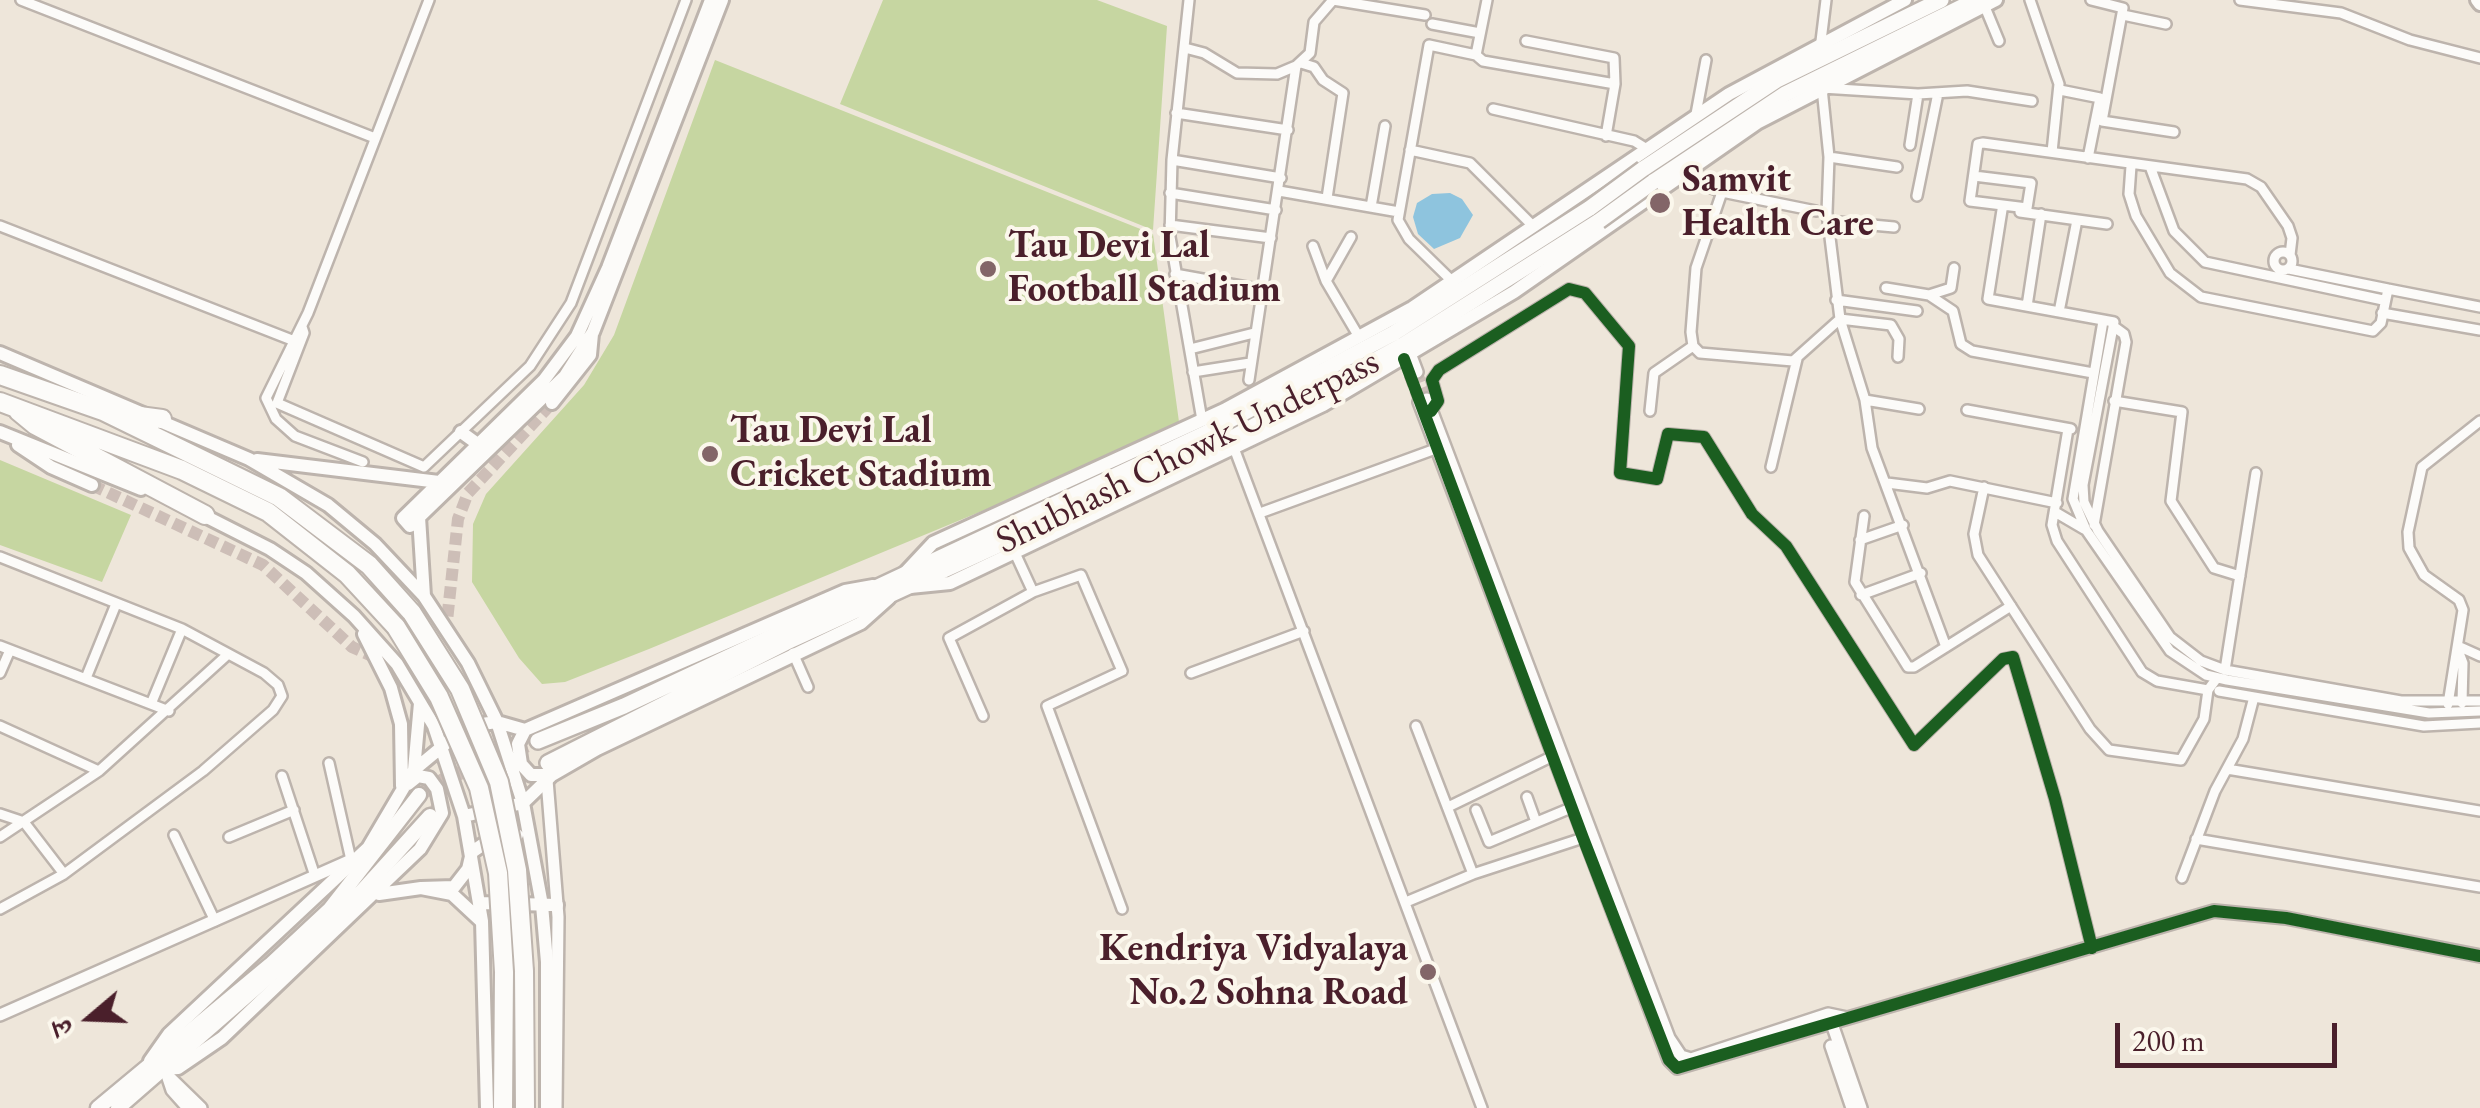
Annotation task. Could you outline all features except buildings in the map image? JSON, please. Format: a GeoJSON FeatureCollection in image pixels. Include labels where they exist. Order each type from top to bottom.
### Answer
{"type":"FeatureCollection","features":[{"type":"Feature","properties":{"kind":"highway","name":"Shubhash Chowk Underpass"},"geometry":{"type":"LineString","coordinates":[[888,590],[1230,439],[1403,346],[1594,214],[1777,80],[1941,0]]}},
{"type":"Feature","properties":{"kind":"highway","name":"Shubhash Chowk Underpass"},"geometry":{"type":"LineString","coordinates":[[1648,175],[1786,94],[1986,2]]}},
{"type":"Feature","properties":{"kind":"highway"},"geometry":{"type":"LineString","coordinates":[[0,375],[104,411],[279,497],[369,565],[412,614],[460,688],[499,782],[517,870],[524,972],[525,1108]]}},
{"type":"Feature","properties":{"kind":"highway"},"geometry":{"type":"LineString","coordinates":[[7,404],[34,425],[205,515]]}},
{"type":"Feature","properties":{"kind":"highway"},"geometry":{"type":"LineString","coordinates":[[7,404],[182,470],[268,512],[356,583],[396,627],[439,697],[479,788],[496,857],[504,972],[502,1108]]}},
{"type":"Feature","properties":{"kind":"highway"},"geometry":{"type":"LineString","coordinates":[[104,411],[162,419]]}},
{"type":"Feature","properties":{"kind":"highway"},"geometry":{"type":"LineString","coordinates":[[538,740],[888,590]]}},
{"type":"Feature","properties":{"kind":"highway"},"geometry":{"type":"LineString","coordinates":[[549,772],[888,590]]}},
{"type":"Feature","properties":{"kind":"main road"},"geometry":{"type":"LineString","coordinates":[[711,0],[577,336],[544,380],[402,518],[410,526],[565,376],[592,332],[722,0]]}},
{"type":"Feature","properties":{"kind":"main road"},"geometry":{"type":"LineString","coordinates":[[906,582],[934,544],[1202,420],[1359,336],[1534,227],[1696,114],[1821,41],[1904,0]]}},
{"type":"Feature","properties":{"kind":"main road"},"geometry":{"type":"LineString","coordinates":[[906,582],[942,586],[1234,448],[1407,357],[1629,213],[1757,123],[1986,2]]}},
{"type":"Feature","properties":{"kind":"main road"},"geometry":{"type":"LineString","coordinates":[[1606,177],[1629,213]]}},
{"type":"Feature","properties":{"kind":"main road"},"geometry":{"type":"LineString","coordinates":[[552,403],[590,355],[592,332]]}},
{"type":"Feature","properties":{"kind":"main road"},"geometry":{"type":"LineString","coordinates":[[0,354],[250,459],[328,505],[375,544],[424,596],[463,656],[497,722],[549,905],[547,1108]]}},
{"type":"Feature","properties":{"kind":"main road"},"geometry":{"type":"LineString","coordinates":[[0,432],[205,515],[306,573],[354,616],[410,686],[443,748],[472,852],[482,921],[487,1108]]}},
{"type":"Feature","properties":{"kind":"main road"},"geometry":{"type":"LineString","coordinates":[[0,432],[51,468],[92,485]]}},
{"type":"Feature","properties":{"kind":"main road"},"geometry":{"type":"LineString","coordinates":[[462,432],[479,445]]}},
{"type":"Feature","properties":{"kind":"main road"},"geometry":{"type":"LineString","coordinates":[[250,459],[367,468],[439,482]]}},
{"type":"Feature","properties":{"kind":"main road"},"geometry":{"type":"LineString","coordinates":[[419,518],[424,596]]}},
{"type":"Feature","properties":{"kind":"main road"},"geometry":{"type":"LineString","coordinates":[[414,770],[467,726],[497,722],[525,730],[845,590],[888,590]]}},
{"type":"Feature","properties":{"kind":"main road"},"geometry":{"type":"LineString","coordinates":[[525,730],[518,744],[521,764],[532,775],[549,772],[862,623],[888,590]]}},
{"type":"Feature","properties":{"kind":"main road"},"geometry":{"type":"LineString","coordinates":[[354,616],[397,705],[409,792]]}},
{"type":"Feature","properties":{"kind":"main road"},"geometry":{"type":"LineString","coordinates":[[410,686],[432,689],[448,684],[463,656]]}},
{"type":"Feature","properties":{"kind":"main road"},"geometry":{"type":"LineString","coordinates":[[164,1069],[170,1034],[355,858],[409,792],[420,703]]}},
{"type":"Feature","properties":{"kind":"main road"},"geometry":{"type":"LineString","coordinates":[[464,816],[522,803],[549,772]]}},
{"type":"Feature","properties":{"kind":"main road"},"geometry":{"type":"LineString","coordinates":[[98,1108],[164,1069],[241,1022],[372,898],[420,849],[442,812],[438,789],[429,778],[418,776],[330,909],[164,1069]]}},
{"type":"Feature","properties":{"kind":"main road"},"geometry":{"type":"LineString","coordinates":[[118,1108],[343,912],[430,816]]}},
{"type":"Feature","properties":{"kind":"main road"},"geometry":{"type":"LineString","coordinates":[[472,852],[506,836],[529,841]]}},
{"type":"Feature","properties":{"kind":"main road"},"geometry":{"type":"LineString","coordinates":[[372,898],[385,891],[454,887],[468,870],[472,852]]}},
{"type":"Feature","properties":{"kind":"main road"},"geometry":{"type":"LineString","coordinates":[[421,888],[452,894],[482,921]]}},
{"type":"Feature","properties":{"kind":"main road"},"geometry":{"type":"LineString","coordinates":[[479,902],[549,905]]}},
{"type":"Feature","properties":{"kind":"street"},"geometry":{"type":"LineString","coordinates":[[22,0],[47,5],[375,138]]}},
{"type":"Feature","properties":{"kind":"street"},"geometry":{"type":"LineString","coordinates":[[428,0],[296,341],[277,402],[424,467],[530,366],[571,303],[686,0]]}},
{"type":"Feature","properties":{"kind":"street"},"geometry":{"type":"LineString","coordinates":[[1189,0],[1172,160],[1170,224],[1202,420]]}},
{"type":"Feature","properties":{"kind":"street"},"geometry":{"type":"LineString","coordinates":[[1249,380],[1299,64],[1312,48],[1314,22],[1333,0],[1480,32]]}},
{"type":"Feature","properties":{"kind":"street"},"geometry":{"type":"LineString","coordinates":[[1476,55],[1487,0]]}},
{"type":"Feature","properties":{"kind":"street"},"geometry":{"type":"LineString","coordinates":[[1821,41],[1826,0]]}},
{"type":"Feature","properties":{"kind":"street"},"geometry":{"type":"LineString","coordinates":[[2030,0],[2060,90],[2052,152]]}},
{"type":"Feature","properties":{"kind":"street"},"geometry":{"type":"LineString","coordinates":[[2091,0],[2166,24]]}},
{"type":"Feature","properties":{"kind":"street"},"geometry":{"type":"LineString","coordinates":[[2240,0],[2341,13],[2410,40],[2480,58]]}},
{"type":"Feature","properties":{"kind":"street"},"geometry":{"type":"LineString","coordinates":[[1986,2],[2000,40]]}},
{"type":"Feature","properties":{"kind":"street"},"geometry":{"type":"LineString","coordinates":[[2123,8],[2102,121],[2174,132]]}},
{"type":"Feature","properties":{"kind":"street"},"geometry":{"type":"LineString","coordinates":[[1526,40],[1612,56],[1615,84],[1606,136]]}},
{"type":"Feature","properties":{"kind":"street"},"geometry":{"type":"LineString","coordinates":[[1452,281],[1404,232],[1399,212],[1429,45],[1476,55],[1482,61],[1615,84]]}},
{"type":"Feature","properties":{"kind":"street"},"geometry":{"type":"LineString","coordinates":[[1184,48],[1245,74],[1268,76],[1299,64],[1314,67],[1323,80],[1343,93],[1326,198]]}},
{"type":"Feature","properties":{"kind":"street"},"geometry":{"type":"LineString","coordinates":[[1696,114],[1706,60]]}},
{"type":"Feature","properties":{"kind":"street"},"geometry":{"type":"LineString","coordinates":[[1946,646],[1872,448],[1865,400],[1840,319],[1828,222],[1822,88],[1918,94],[1967,91],[2032,101]]}},
{"type":"Feature","properties":{"kind":"street"},"geometry":{"type":"LineString","coordinates":[[2060,90],[2100,98],[2088,158]]}},
{"type":"Feature","properties":{"kind":"street"},"geometry":{"type":"LineString","coordinates":[[1910,145],[1918,94]]}},
{"type":"Feature","properties":{"kind":"street"},"geometry":{"type":"LineString","coordinates":[[1917,196],[1938,94]]}},
{"type":"Feature","properties":{"kind":"street"},"geometry":{"type":"LineString","coordinates":[[1493,108],[1634,141],[1647,149]]}},
{"type":"Feature","properties":{"kind":"street"},"geometry":{"type":"LineString","coordinates":[[1176,113],[1288,130]]}},
{"type":"Feature","properties":{"kind":"street"},"geometry":{"type":"LineString","coordinates":[[1371,207],[1384,126]]}},
{"type":"Feature","properties":{"kind":"street"},"geometry":{"type":"LineString","coordinates":[[1974,176],[2031,184],[2027,208],[1970,201],[1978,144],[2256,183],[2288,226],[2292,238],[2289,269]]}},
{"type":"Feature","properties":{"kind":"street"},"geometry":{"type":"LineString","coordinates":[[1410,150],[1470,163],[1534,227]]}},
{"type":"Feature","properties":{"kind":"street"},"geometry":{"type":"LineString","coordinates":[[1828,157],[1897,168]]}},
{"type":"Feature","properties":{"kind":"street"},"geometry":{"type":"LineString","coordinates":[[1172,160],[1281,178]]}},
{"type":"Feature","properties":{"kind":"street"},"geometry":{"type":"LineString","coordinates":[[2131,166],[2129,194],[2136,216],[2170,272],[2193,294],[2374,330],[2379,328],[2388,290]]}},
{"type":"Feature","properties":{"kind":"street"},"geometry":{"type":"LineString","coordinates":[[2151,169],[2174,231],[2206,262],[2383,300]]}},
{"type":"Feature","properties":{"kind":"street"},"geometry":{"type":"LineString","coordinates":[[1681,177],[1722,192],[1816,211]]}},
{"type":"Feature","properties":{"kind":"street"},"geometry":{"type":"LineString","coordinates":[[1279,191],[1399,212]]}},
{"type":"Feature","properties":{"kind":"street"},"geometry":{"type":"LineString","coordinates":[[1722,192],[1696,268],[1690,314],[1693,346],[1705,356],[1782,363],[1797,359],[1840,319],[1890,325],[1899,339],[1898,357]]}},
{"type":"Feature","properties":{"kind":"street"},"geometry":{"type":"LineString","coordinates":[[1170,193],[1276,210]]}},
{"type":"Feature","properties":{"kind":"street"},"geometry":{"type":"LineString","coordinates":[[1978,206],[2107,224]]}},
{"type":"Feature","properties":{"kind":"street"},"geometry":{"type":"LineString","coordinates":[[2002,210],[1987,296],[1992,301],[2110,323],[2124,334],[2126,342],[2090,528]]}},
{"type":"Feature","properties":{"kind":"street"},"geometry":{"type":"LineString","coordinates":[[2027,306],[2041,214]]}},
{"type":"Feature","properties":{"kind":"street"},"geometry":{"type":"LineString","coordinates":[[2059,312],[2077,220]]}},
{"type":"Feature","properties":{"kind":"street"},"geometry":{"type":"LineString","coordinates":[[1828,222],[1894,227]]}},
{"type":"Feature","properties":{"kind":"street"},"geometry":{"type":"LineString","coordinates":[[1170,224],[1271,238]]}},
{"type":"Feature","properties":{"kind":"street"},"geometry":{"type":"LineString","coordinates":[[0,226],[296,341]]}},
{"type":"Feature","properties":{"kind":"street"},"geometry":{"type":"LineString","coordinates":[[1326,282],[1351,236]]}},
{"type":"Feature","properties":{"kind":"street"},"geometry":{"type":"LineString","coordinates":[[1312,246],[1326,282],[1359,336]]}},
{"type":"Feature","properties":{"kind":"street"},"geometry":{"type":"LineString","coordinates":[[2290,254],[2278,253],[2274,261],[2280,270],[2480,307]]}},
{"type":"Feature","properties":{"kind":"street"},"geometry":{"type":"LineString","coordinates":[[1929,295],[1951,288],[1954,268]]}},
{"type":"Feature","properties":{"kind":"street"},"geometry":{"type":"LineString","coordinates":[[1176,274],[1263,290]]}},
{"type":"Feature","properties":{"kind":"street"},"geometry":{"type":"LineString","coordinates":[[1576,805],[1553,756],[1425,404],[1438,401],[1432,380],[1439,370],[1569,288],[1585,293],[1629,346],[1620,473],[1657,479],[1668,434],[1704,436],[1756,518],[1786,546],[1914,745],[2003,659],[2012,658],[2055,799],[2092,948]]}},
{"type":"Feature","properties":{"kind":"street"},"geometry":{"type":"LineString","coordinates":[[1886,288],[1929,295],[1953,311],[1963,347],[2093,373]]}},
{"type":"Feature","properties":{"kind":"street"},"geometry":{"type":"LineString","coordinates":[[1836,300],[1917,311]]}},
{"type":"Feature","properties":{"kind":"street"},"geometry":{"type":"LineString","coordinates":[[2382,313],[2480,330]]}},
{"type":"Feature","properties":{"kind":"street"},"geometry":{"type":"LineString","coordinates":[[2110,323],[2093,373],[2074,499],[2090,528],[2170,637],[2221,674],[2480,711]]}},
{"type":"Feature","properties":{"kind":"street"},"geometry":{"type":"LineString","coordinates":[[2090,528],[2083,484],[2110,323]]}},
{"type":"Feature","properties":{"kind":"street"},"geometry":{"type":"LineString","coordinates":[[1190,348],[1254,333]]}},
{"type":"Feature","properties":{"kind":"street"},"geometry":{"type":"LineString","coordinates":[[296,341],[266,398],[273,414],[295,436],[367,468]]}},
{"type":"Feature","properties":{"kind":"street"},"geometry":{"type":"LineString","coordinates":[[1650,411],[1654,373],[1693,346]]}},
{"type":"Feature","properties":{"kind":"street"},"geometry":{"type":"LineString","coordinates":[[1407,357],[1413,373]]}},
{"type":"Feature","properties":{"kind":"street"},"geometry":{"type":"LineString","coordinates":[[1772,467],[1797,359]]}},
{"type":"Feature","properties":{"kind":"street"},"geometry":{"type":"LineString","coordinates":[[1193,372],[1250,364]]}},
{"type":"Feature","properties":{"kind":"street"},"geometry":{"type":"LineString","coordinates":[[1865,400],[1920,409]]}},
{"type":"Feature","properties":{"kind":"street"},"geometry":{"type":"LineString","coordinates":[[2114,401],[2179,410],[2184,415],[2171,500],[2214,568],[2240,576]]}},
{"type":"Feature","properties":{"kind":"street"},"geometry":{"type":"LineString","coordinates":[[1967,410],[2083,432]]}},
{"type":"Feature","properties":{"kind":"street"},"geometry":{"type":"LineString","coordinates":[[2454,706],[2452,660],[2458,648],[2462,604],[2424,575],[2409,548],[2408,532],[2422,467],[2480,421]]}},
{"type":"Feature","properties":{"kind":"street"},"geometry":{"type":"LineString","coordinates":[[2068,428],[2053,530],[2142,672],[2158,681],[2424,726],[2480,723]]}},
{"type":"Feature","properties":{"kind":"street"},"geometry":{"type":"LineString","coordinates":[[360,440],[367,468]]}},
{"type":"Feature","properties":{"kind":"street"},"geometry":{"type":"LineString","coordinates":[[1234,448],[1482,1108]]}},
{"type":"Feature","properties":{"kind":"street"},"geometry":{"type":"LineString","coordinates":[[1260,513],[1439,448]]}},
{"type":"Feature","properties":{"kind":"street"},"geometry":{"type":"LineString","coordinates":[[1439,448],[1673,1066],[1682,1069],[1826,1020],[1846,1018],[2224,910],[2480,956]]}},
{"type":"Feature","properties":{"kind":"street"},"geometry":{"type":"LineString","coordinates":[[1984,487],[1974,544],[2090,729],[2118,754],[2180,760],[2204,719],[2221,674],[2256,473]]}},
{"type":"Feature","properties":{"kind":"street"},"geometry":{"type":"LineString","coordinates":[[1886,483],[1927,488],[1950,481],[1984,487],[2056,507],[2090,528]]}},
{"type":"Feature","properties":{"kind":"street"},"geometry":{"type":"LineString","coordinates":[[1864,516],[1854,572],[1861,595],[1908,667],[2010,606]]}},
{"type":"Feature","properties":{"kind":"street"},"geometry":{"type":"LineString","coordinates":[[1860,540],[1903,525]]}},
{"type":"Feature","properties":{"kind":"street"},"geometry":{"type":"LineString","coordinates":[[1014,552],[1033,592]]}},
{"type":"Feature","properties":{"kind":"street"},"geometry":{"type":"LineString","coordinates":[[0,558],[182,630],[274,680],[281,690],[280,701],[203,771],[64,874],[0,910]]}},
{"type":"Feature","properties":{"kind":"street"},"geometry":{"type":"LineString","coordinates":[[1861,595],[1921,574]]}},
{"type":"Feature","properties":{"kind":"street"},"geometry":{"type":"LineString","coordinates":[[983,716],[949,638],[1033,592],[1082,575],[1122,664],[1118,676],[1047,706],[1122,910]]}},
{"type":"Feature","properties":{"kind":"street"},"geometry":{"type":"LineString","coordinates":[[86,678],[116,604]]}},
{"type":"Feature","properties":{"kind":"street"},"geometry":{"type":"LineString","coordinates":[[151,704],[182,630]]}},
{"type":"Feature","properties":{"kind":"street"},"geometry":{"type":"LineString","coordinates":[[1190,674],[1304,631]]}},
{"type":"Feature","properties":{"kind":"street"},"geometry":{"type":"LineString","coordinates":[[0,673],[5,648],[169,711]]}},
{"type":"Feature","properties":{"kind":"street"},"geometry":{"type":"LineString","coordinates":[[2458,648],[2480,656]]}},
{"type":"Feature","properties":{"kind":"street"},"geometry":{"type":"LineString","coordinates":[[794,653],[808,687]]}},
{"type":"Feature","properties":{"kind":"street"},"geometry":{"type":"LineString","coordinates":[[0,837],[99,772],[226,656]]}},
{"type":"Feature","properties":{"kind":"street"},"geometry":{"type":"LineString","coordinates":[[2182,878],[2227,769],[2244,739],[2256,681]]}},
{"type":"Feature","properties":{"kind":"street"},"geometry":{"type":"LineString","coordinates":[[2454,706],[2480,701]]}},
{"type":"Feature","properties":{"kind":"street"},"geometry":{"type":"LineString","coordinates":[[0,726],[99,772]]}},
{"type":"Feature","properties":{"kind":"street"},"geometry":{"type":"LineString","coordinates":[[1416,726],[1473,874]]}},
{"type":"Feature","properties":{"kind":"street"},"geometry":{"type":"LineString","coordinates":[[1448,808],[1520,776],[1553,756]]}},
{"type":"Feature","properties":{"kind":"street"},"geometry":{"type":"LineString","coordinates":[[0,1014],[355,858],[329,763]]}},
{"type":"Feature","properties":{"kind":"street"},"geometry":{"type":"LineString","coordinates":[[2227,769],[2480,811]]}},
{"type":"Feature","properties":{"kind":"street"},"geometry":{"type":"LineString","coordinates":[[549,772],[556,1108]]}},
{"type":"Feature","properties":{"kind":"street"},"geometry":{"type":"LineString","coordinates":[[282,776],[314,876]]}},
{"type":"Feature","properties":{"kind":"street"},"geometry":{"type":"LineString","coordinates":[[1520,776],[1536,822]]}},
{"type":"Feature","properties":{"kind":"street"},"geometry":{"type":"LineString","coordinates":[[1476,810],[1489,842],[1576,805]]}},
{"type":"Feature","properties":{"kind":"street"},"geometry":{"type":"LineString","coordinates":[[229,837],[294,810]]}},
{"type":"Feature","properties":{"kind":"street"},"geometry":{"type":"LineString","coordinates":[[0,814],[24,822],[64,874]]}},
{"type":"Feature","properties":{"kind":"street"},"geometry":{"type":"LineString","coordinates":[[174,835],[215,921]]}},
{"type":"Feature","properties":{"kind":"street"},"geometry":{"type":"LineString","coordinates":[[1406,902],[1473,874],[1588,837]]}},
{"type":"Feature","properties":{"kind":"street"},"geometry":{"type":"LineString","coordinates":[[2196,839],[2480,887]]}},
{"type":"Feature","properties":{"kind":"street"},"geometry":{"type":"LineString","coordinates":[[1826,1020],[1852,1108]]}},
{"type":"Feature","properties":{"kind":"street"},"geometry":{"type":"LineString","coordinates":[[1826,1020],[1861,1108]]}},
{"type":"Feature","properties":{"kind":"street"},"geometry":{"type":"LineString","coordinates":[[164,1069],[172,1090],[188,1108]]}},
{"type":"Feature","properties":{"kind":"street"},"geometry":{"type":"LineString","coordinates":[[164,1069],[201,1108]]}},
{"type":"Feature","properties":{"kind":"green space"},"geometry":{"type":"Polygon","coordinates":[[[883,0],[1097,0],[1167,26],[1153,230],[840,104],[883,0]]]}},
{"type":"Feature","properties":{"kind":"green space"},"geometry":{"type":"Polygon","coordinates":[[[715,60],[1153,234],[1180,429],[649,649],[565,682],[542,684],[519,658],[472,582],[473,524],[486,494],[584,385],[614,335],[715,60]]]}},
{"type":"Feature","properties":{"kind":"green space"},"geometry":{"type":"Polygon","coordinates":[[[0,460],[131,515],[102,582],[0,545],[0,460]]]}},
{"type":"Feature","properties":{"kind":"water"},"geometry":{"type":"Polygon","coordinates":[[[1450,193],[1462,199],[1473,215],[1460,238],[1434,249],[1418,234],[1413,217],[1417,203],[1432,194],[1450,193]]]}},
{"type":"Feature","properties":{"kind":"tunnel"},"geometry":{"type":"LineString","coordinates":[[1417,372],[1427,399]]}},
{"type":"Feature","properties":{"kind":"tunnel"},"geometry":{"type":"LineString","coordinates":[[1409,375],[1419,402]]}},
{"type":"Feature","properties":{"kind":"tunnel"},"geometry":{"type":"LineString","coordinates":[[92,485],[263,565],[352,647],[387,663],[407,663],[429,648],[447,621],[458,519],[468,493],[552,403]]}},
{"type":"Feature","properties":{"kind":"tunnel"},"geometry":{"type":"LineString","coordinates":[[419,795],[445,779],[538,741]]}},
{"type":"Feature","properties":{"kind":"tunnel"},"geometry":{"type":"LineString","coordinates":[[434,812],[451,801],[487,788]]}},
{"type":"Feature","properties":{"kind":"cycle path"},"geometry":{"type":"LineString","coordinates":[[1431,411],[1438,401],[1432,380],[1439,370],[1569,289],[1585,293],[1629,346],[1620,473],[1657,479],[1668,434],[1704,437],[1752,514],[1786,546],[1914,745],[2003,659],[2013,657],[2055,799],[2092,948]]}},
{"type":"Feature","properties":{"kind":"cycle path"},"geometry":{"type":"LineString","coordinates":[[1404,359],[1583,838],[1669,1060],[1677,1068],[2214,911],[2286,918],[2480,956]]}},
{"type":"Feature","properties":{"kind":"place","name":"Samvit Health Care"},"geometry":{"type":"Point","coordinates":[1660,203]}},
{"type":"Feature","properties":{"kind":"place","name":"Tau Devi Lal Football Stadium"},"geometry":{"type":"Point","coordinates":[988,269]}},
{"type":"Feature","properties":{"kind":"place","name":"Tau Devi Lal Cricket Stadium"},"geometry":{"type":"Point","coordinates":[710,454]}},
{"type":"Feature","properties":{"kind":"place","name":"Kendriya Vidyalaya No.2 Sohna Road"},"geometry":{"type":"Point","coordinates":[1428,972]}}]}
